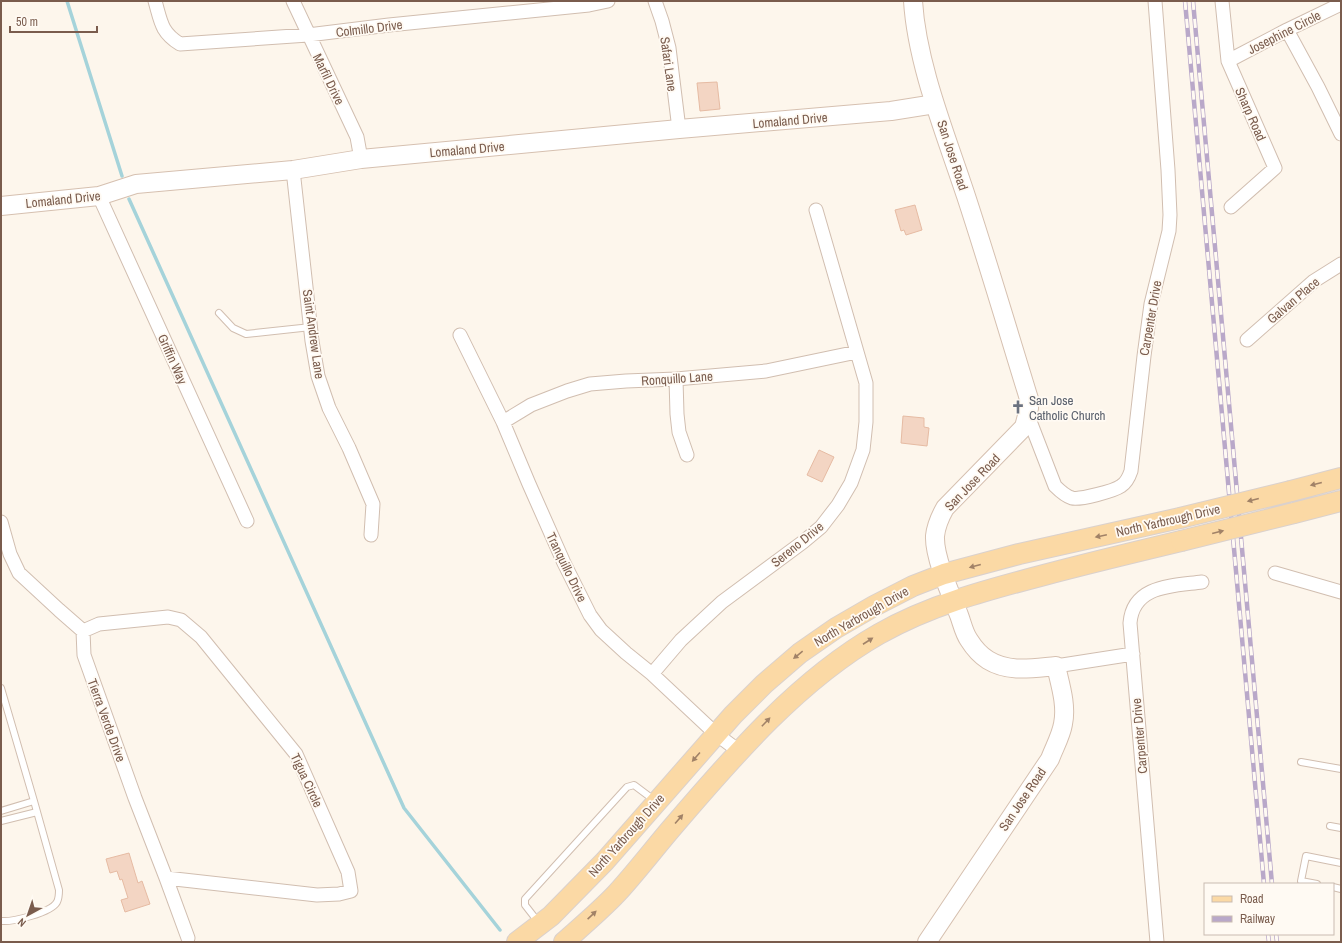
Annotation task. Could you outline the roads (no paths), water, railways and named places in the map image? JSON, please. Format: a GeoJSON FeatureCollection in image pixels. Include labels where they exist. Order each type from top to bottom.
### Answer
{"type":"FeatureCollection","features":[{"type":"Feature","properties":{"kind":"main road","name":"North Yarbrough Drive"},"geometry":{"type":"LineString","coordinates":[[516,942],[551,916],[605,861],[716,734],[764,684],[800,653],[836,628],[874,606],[913,586],[944,574],[1019,554],[1180,518],[1341,478]]}},
{"type":"Feature","properties":{"kind":"main road","name":"North Yarbrough Drive"},"geometry":{"type":"LineString","coordinates":[[564,942],[616,894],[739,751],[773,716],[847,654],[879,634],[911,618],[953,601],[996,588],[1341,501]]}},
{"type":"Feature","properties":{"kind":"main road"},"geometry":{"type":"LineString","coordinates":[[540,924],[554,942]]}},
{"type":"Feature","properties":{"kind":"street","name":"Colmillo Drive"},"geometry":{"type":"LineString","coordinates":[[155,1],[164,30],[170,38],[180,44],[308,35],[389,25],[581,6],[608,1]]}},
{"type":"Feature","properties":{"kind":"street","name":"Marfil Drive"},"geometry":{"type":"LineString","coordinates":[[293,1],[357,137],[361,159]]}},
{"type":"Feature","properties":{"kind":"street","name":"Safari Lane"},"geometry":{"type":"LineString","coordinates":[[655,1],[669,48],[679,128]]}},
{"type":"Feature","properties":{"kind":"street","name":"San Jose Road"},"geometry":{"type":"LineString","coordinates":[[912,1],[913,13],[924,63],[936,104],[972,213],[1029,398],[1028,416],[1024,427],[945,508],[939,520],[935,536],[937,552],[953,601],[968,639],[974,647],[996,664],[1011,668],[1019,669],[1056,666],[1064,710],[1063,724],[1050,759],[927,942]]}},
{"type":"Feature","properties":{"kind":"street","name":"Carpenter Drive"},"geometry":{"type":"LineString","coordinates":[[1028,416],[1055,486],[1063,494],[1072,498],[1081,499],[1120,487],[1128,478],[1131,471],[1151,304],[1168,231],[1170,215],[1155,1]]}},
{"type":"Feature","properties":{"kind":"street","name":"Sharp Road"},"geometry":{"type":"LineString","coordinates":[[1222,1],[1228,61],[1275,168],[1231,207]]}},
{"type":"Feature","properties":{"kind":"street","name":"Josephine Circle"},"geometry":{"type":"LineString","coordinates":[[1228,61],[1341,4]]}},
{"type":"Feature","properties":{"kind":"street"},"geometry":{"type":"LineString","coordinates":[[1287,30],[1318,87],[1341,134]]}},
{"type":"Feature","properties":{"kind":"street","name":"Lomaland Drive"},"geometry":{"type":"LineString","coordinates":[[1,206],[99,196],[136,184],[293,170],[361,159],[679,128],[891,111],[936,104]]}},
{"type":"Feature","properties":{"kind":"street","name":"Saint Andrew Lane"},"geometry":{"type":"LineString","coordinates":[[293,170],[318,376],[329,408],[349,448],[373,504],[372,535]]}},
{"type":"Feature","properties":{"kind":"street","name":"Griffin Way"},"geometry":{"type":"LineString","coordinates":[[99,196],[248,521]]}},
{"type":"Feature","properties":{"kind":"street","name":"Sereno Drive"},"geometry":{"type":"LineString","coordinates":[[652,674],[681,640],[722,602],[803,542],[821,526],[838,505],[851,483],[863,450],[866,422],[866,383],[816,210]]}},
{"type":"Feature","properties":{"kind":"street","name":"Galvan Place"},"geometry":{"type":"LineString","coordinates":[[1247,340],[1314,281],[1341,264]]}},
{"type":"Feature","properties":{"kind":"street","name":"Tranquillo Drive"},"geometry":{"type":"LineString","coordinates":[[460,334],[503,422],[561,556],[590,615],[601,630],[626,653],[652,674],[716,734],[739,751]]}},
{"type":"Feature","properties":{"kind":"street","name":"Ronquillo Lane"},"geometry":{"type":"LineString","coordinates":[[503,422],[531,405],[590,384],[676,379],[766,371],[857,352]]}},
{"type":"Feature","properties":{"kind":"street"},"geometry":{"type":"LineString","coordinates":[[676,379],[679,432],[687,454]]}},
{"type":"Feature","properties":{"kind":"street"},"geometry":{"type":"LineString","coordinates":[[1,522],[10,554],[19,573],[83,631]]}},
{"type":"Feature","properties":{"kind":"street"},"geometry":{"type":"LineString","coordinates":[[1275,573],[1341,592]]}},
{"type":"Feature","properties":{"kind":"street","name":"Carpenter Drive"},"geometry":{"type":"LineString","coordinates":[[1157,942],[1130,615],[1135,604],[1145,594],[1158,588],[1202,582]]}},
{"type":"Feature","properties":{"kind":"street","name":"Tigua Circle"},"geometry":{"type":"LineString","coordinates":[[83,631],[99,624],[168,617],[181,620],[201,637],[296,754],[348,872],[351,891],[338,894],[317,895],[166,878]]}},
{"type":"Feature","properties":{"kind":"street","name":"Tierra Verde Drive"},"geometry":{"type":"LineString","coordinates":[[83,631],[84,655],[135,798],[188,938]]}},
{"type":"Feature","properties":{"kind":"street"},"geometry":{"type":"LineString","coordinates":[[1056,666],[1133,654]]}},
{"type":"Feature","properties":{"kind":"lane"},"geometry":{"type":"LineString","coordinates":[[219,313],[233,328],[246,334],[311,327]]}},
{"type":"Feature","properties":{"kind":"lane"},"geometry":{"type":"LineString","coordinates":[[1,688],[59,890],[59,898],[53,907],[8,922],[1,921]]}},
{"type":"Feature","properties":{"kind":"lane"},"geometry":{"type":"LineString","coordinates":[[1301,762],[1341,769]]}},
{"type":"Feature","properties":{"kind":"lane"},"geometry":{"type":"LineString","coordinates":[[540,924],[525,904],[525,900],[627,787],[634,785],[657,802]]}},
{"type":"Feature","properties":{"kind":"lane"},"geometry":{"type":"LineString","coordinates":[[1,811],[34,801]]}},
{"type":"Feature","properties":{"kind":"lane"},"geometry":{"type":"LineString","coordinates":[[1,821],[37,812]]}},
{"type":"Feature","properties":{"kind":"lane"},"geometry":{"type":"LineString","coordinates":[[1330,826],[1341,828]]}},
{"type":"Feature","properties":{"kind":"lane"},"geometry":{"type":"LineString","coordinates":[[1312,883],[1301,881],[1306,856],[1341,862]]}},
{"type":"Feature","properties":{"kind":"waterway"},"geometry":{"type":"LineString","coordinates":[[67,1],[122,176]]}},
{"type":"Feature","properties":{"kind":"waterway"},"geometry":{"type":"LineString","coordinates":[[129,199],[404,808],[500,930]]}},
{"type":"Feature","properties":{"kind":"railway"},"geometry":{"type":"LineString","coordinates":[[1185,1],[1264,883]]}},
{"type":"Feature","properties":{"kind":"railway"},"geometry":{"type":"LineString","coordinates":[[1193,1],[1272,883]]}},
{"type":"Feature","properties":{"kind":"railway"},"geometry":{"type":"LineString","coordinates":[[1268,935],[1269,942]]}},
{"type":"Feature","properties":{"kind":"railway"},"geometry":{"type":"LineString","coordinates":[[1276,935],[1277,942]]}},
{"type":"Feature","properties":{"kind":"place","name":"San Jose Catholic Church"},"geometry":{"type":"Point","coordinates":[1018,407]}}]}
